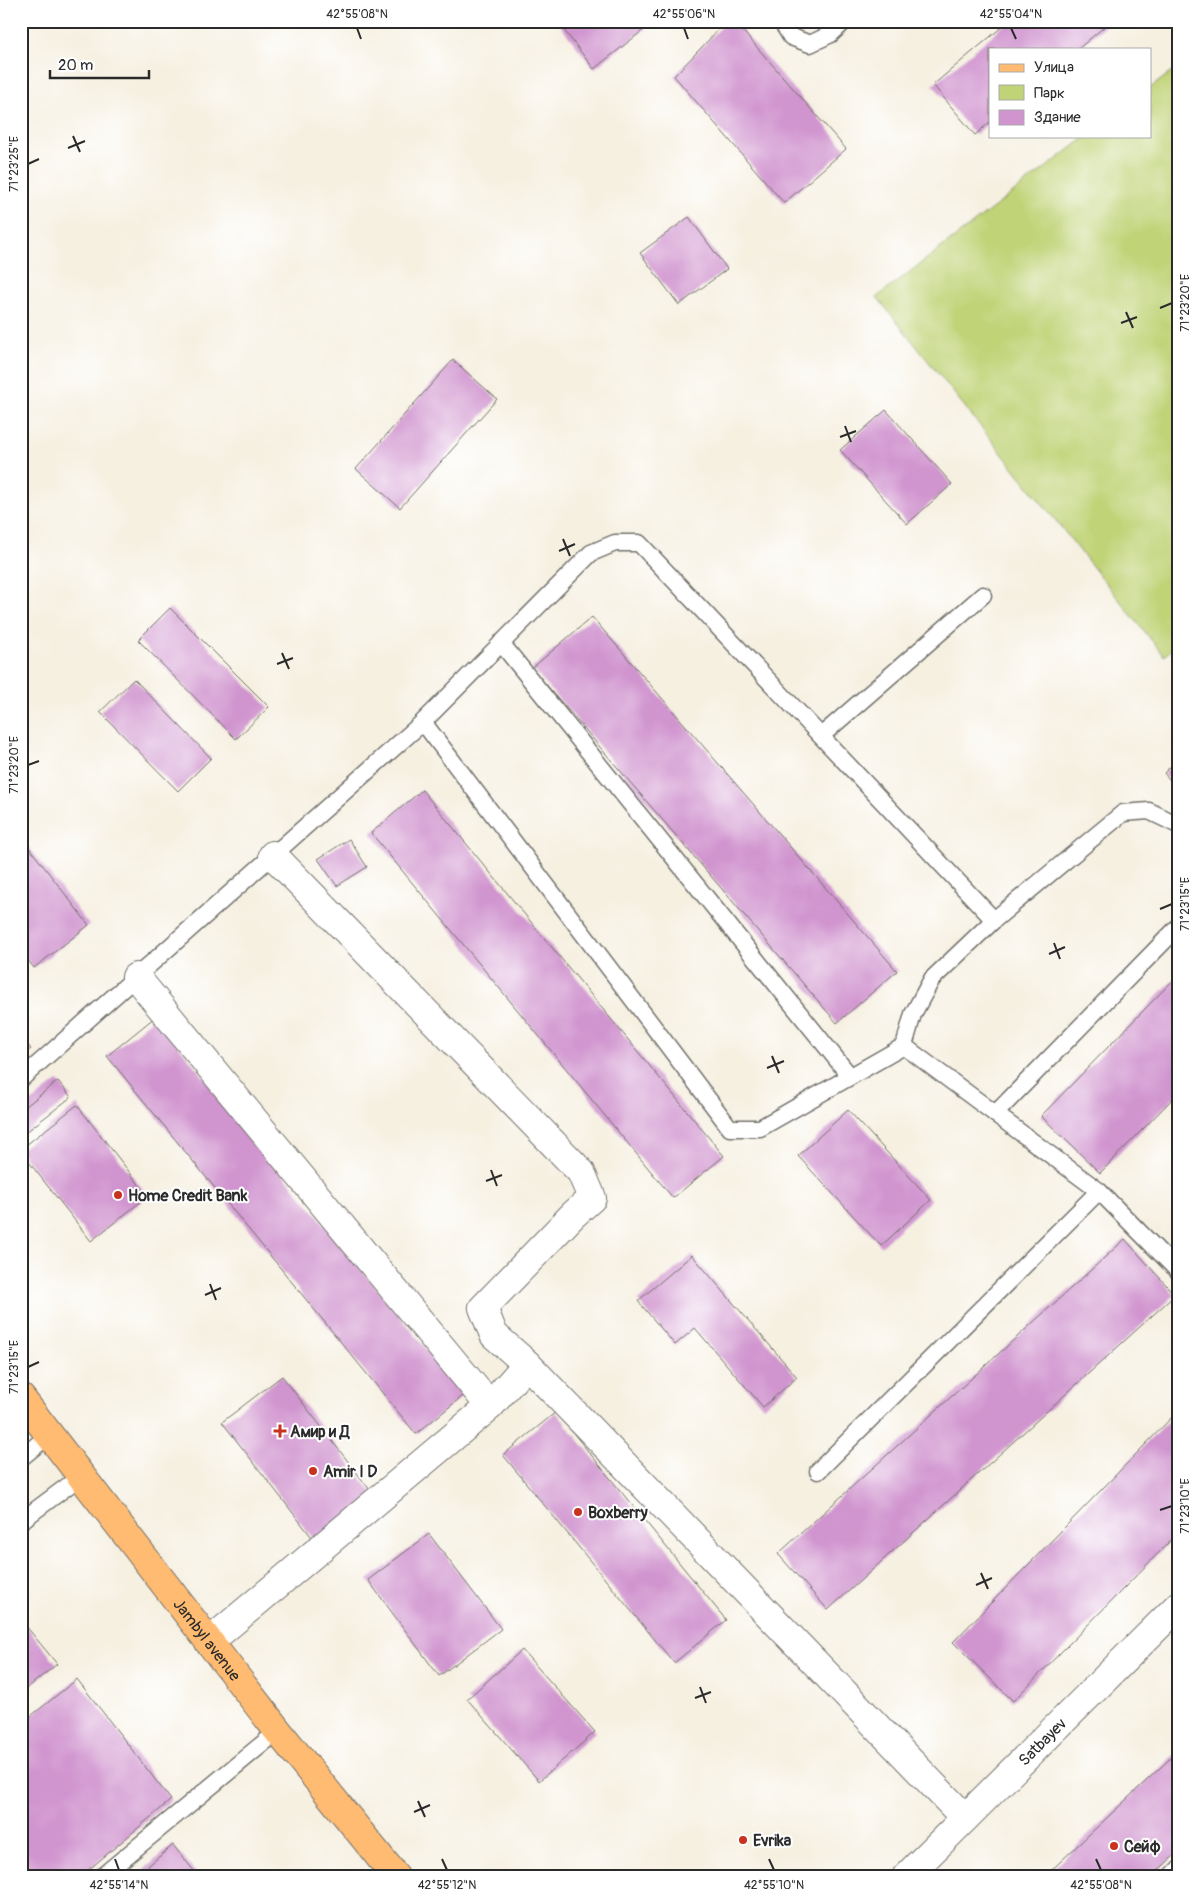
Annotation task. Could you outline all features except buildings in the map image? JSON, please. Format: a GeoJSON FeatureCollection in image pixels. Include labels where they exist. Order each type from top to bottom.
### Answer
{"type":"FeatureCollection","features":[{"type":"Feature","properties":{"kind":"main road","name":"Jambyl avenue"},"geometry":{"type":"LineString","coordinates":[[21,1398],[278,1731],[396,1877]]}},
{"type":"Feature","properties":{"kind":"street"},"geometry":{"type":"LineString","coordinates":[[273,855],[582,1172],[592,1198],[573,1215],[483,1308],[494,1335],[527,1364],[965,1818]]}},
{"type":"Feature","properties":{"kind":"street"},"geometry":{"type":"LineString","coordinates":[[136,977],[490,1406]]}},
{"type":"Feature","properties":{"kind":"street"},"geometry":{"type":"LineString","coordinates":[[209,1642],[490,1406],[527,1364]]}},
{"type":"Feature","properties":{"kind":"street","name":"Satbayev"},"geometry":{"type":"LineString","coordinates":[[906,1877],[1178,1606]]}},
{"type":"Feature","properties":{"kind":"lane"},"geometry":{"type":"LineString","coordinates":[[781,21],[791,37],[810,44],[831,34],[845,21]]}},
{"type":"Feature","properties":{"kind":"lane"},"geometry":{"type":"LineString","coordinates":[[21,1079],[423,722],[591,553],[615,543],[639,542],[994,920]]}},
{"type":"Feature","properties":{"kind":"lane"},"geometry":{"type":"LineString","coordinates":[[820,736],[983,595]]}},
{"type":"Feature","properties":{"kind":"lane"},"geometry":{"type":"LineString","coordinates":[[501,643],[850,1076]]}},
{"type":"Feature","properties":{"kind":"lane"},"geometry":{"type":"LineString","coordinates":[[423,722],[730,1128],[760,1128],[904,1046],[913,1014],[932,979],[994,920],[1123,813],[1149,811],[1178,825]]}},
{"type":"Feature","properties":{"kind":"lane"},"geometry":{"type":"LineString","coordinates":[[995,1114],[1178,927]]}},
{"type":"Feature","properties":{"kind":"lane"},"geometry":{"type":"LineString","coordinates":[[904,1046],[1098,1191],[1178,1272]]}},
{"type":"Feature","properties":{"kind":"lane"},"geometry":{"type":"LineString","coordinates":[[818,1471],[1098,1191]]}},
{"type":"Feature","properties":{"kind":"lane"},"geometry":{"type":"LineString","coordinates":[[21,1458],[49,1435]]}},
{"type":"Feature","properties":{"kind":"lane"},"geometry":{"type":"LineString","coordinates":[[21,1521],[81,1476]]}},
{"type":"Feature","properties":{"kind":"lane"},"geometry":{"type":"LineString","coordinates":[[101,1877],[278,1731]]}},
{"type":"Feature","properties":{"kind":"lane"},"geometry":{"type":"LineString","coordinates":[[1171,1877],[1178,1870]]}},
{"type":"Feature","properties":{"kind":"green space"},"geometry":{"type":"Polygon","coordinates":[[[1178,67],[1178,644],[1164,656],[877,297],[1084,138],[1152,138],[1152,86],[1178,67]]]}},
{"type":"Feature","properties":{"kind":"place","name":"Home Credit Bank"},"geometry":{"type":"Point","coordinates":[118,1195]}},
{"type":"Feature","properties":{"kind":"place","name":"Амир и Д"},"geometry":{"type":"Point","coordinates":[280,1431]}},
{"type":"Feature","properties":{"kind":"place","name":"Amir I D"},"geometry":{"type":"Point","coordinates":[313,1471]}},
{"type":"Feature","properties":{"kind":"place","name":"Boxberry"},"geometry":{"type":"Point","coordinates":[578,1512]}},
{"type":"Feature","properties":{"kind":"place","name":"Evrika"},"geometry":{"type":"Point","coordinates":[743,1840]}},
{"type":"Feature","properties":{"kind":"place","name":"Сейф"},"geometry":{"type":"Point","coordinates":[1114,1846]}}]}
